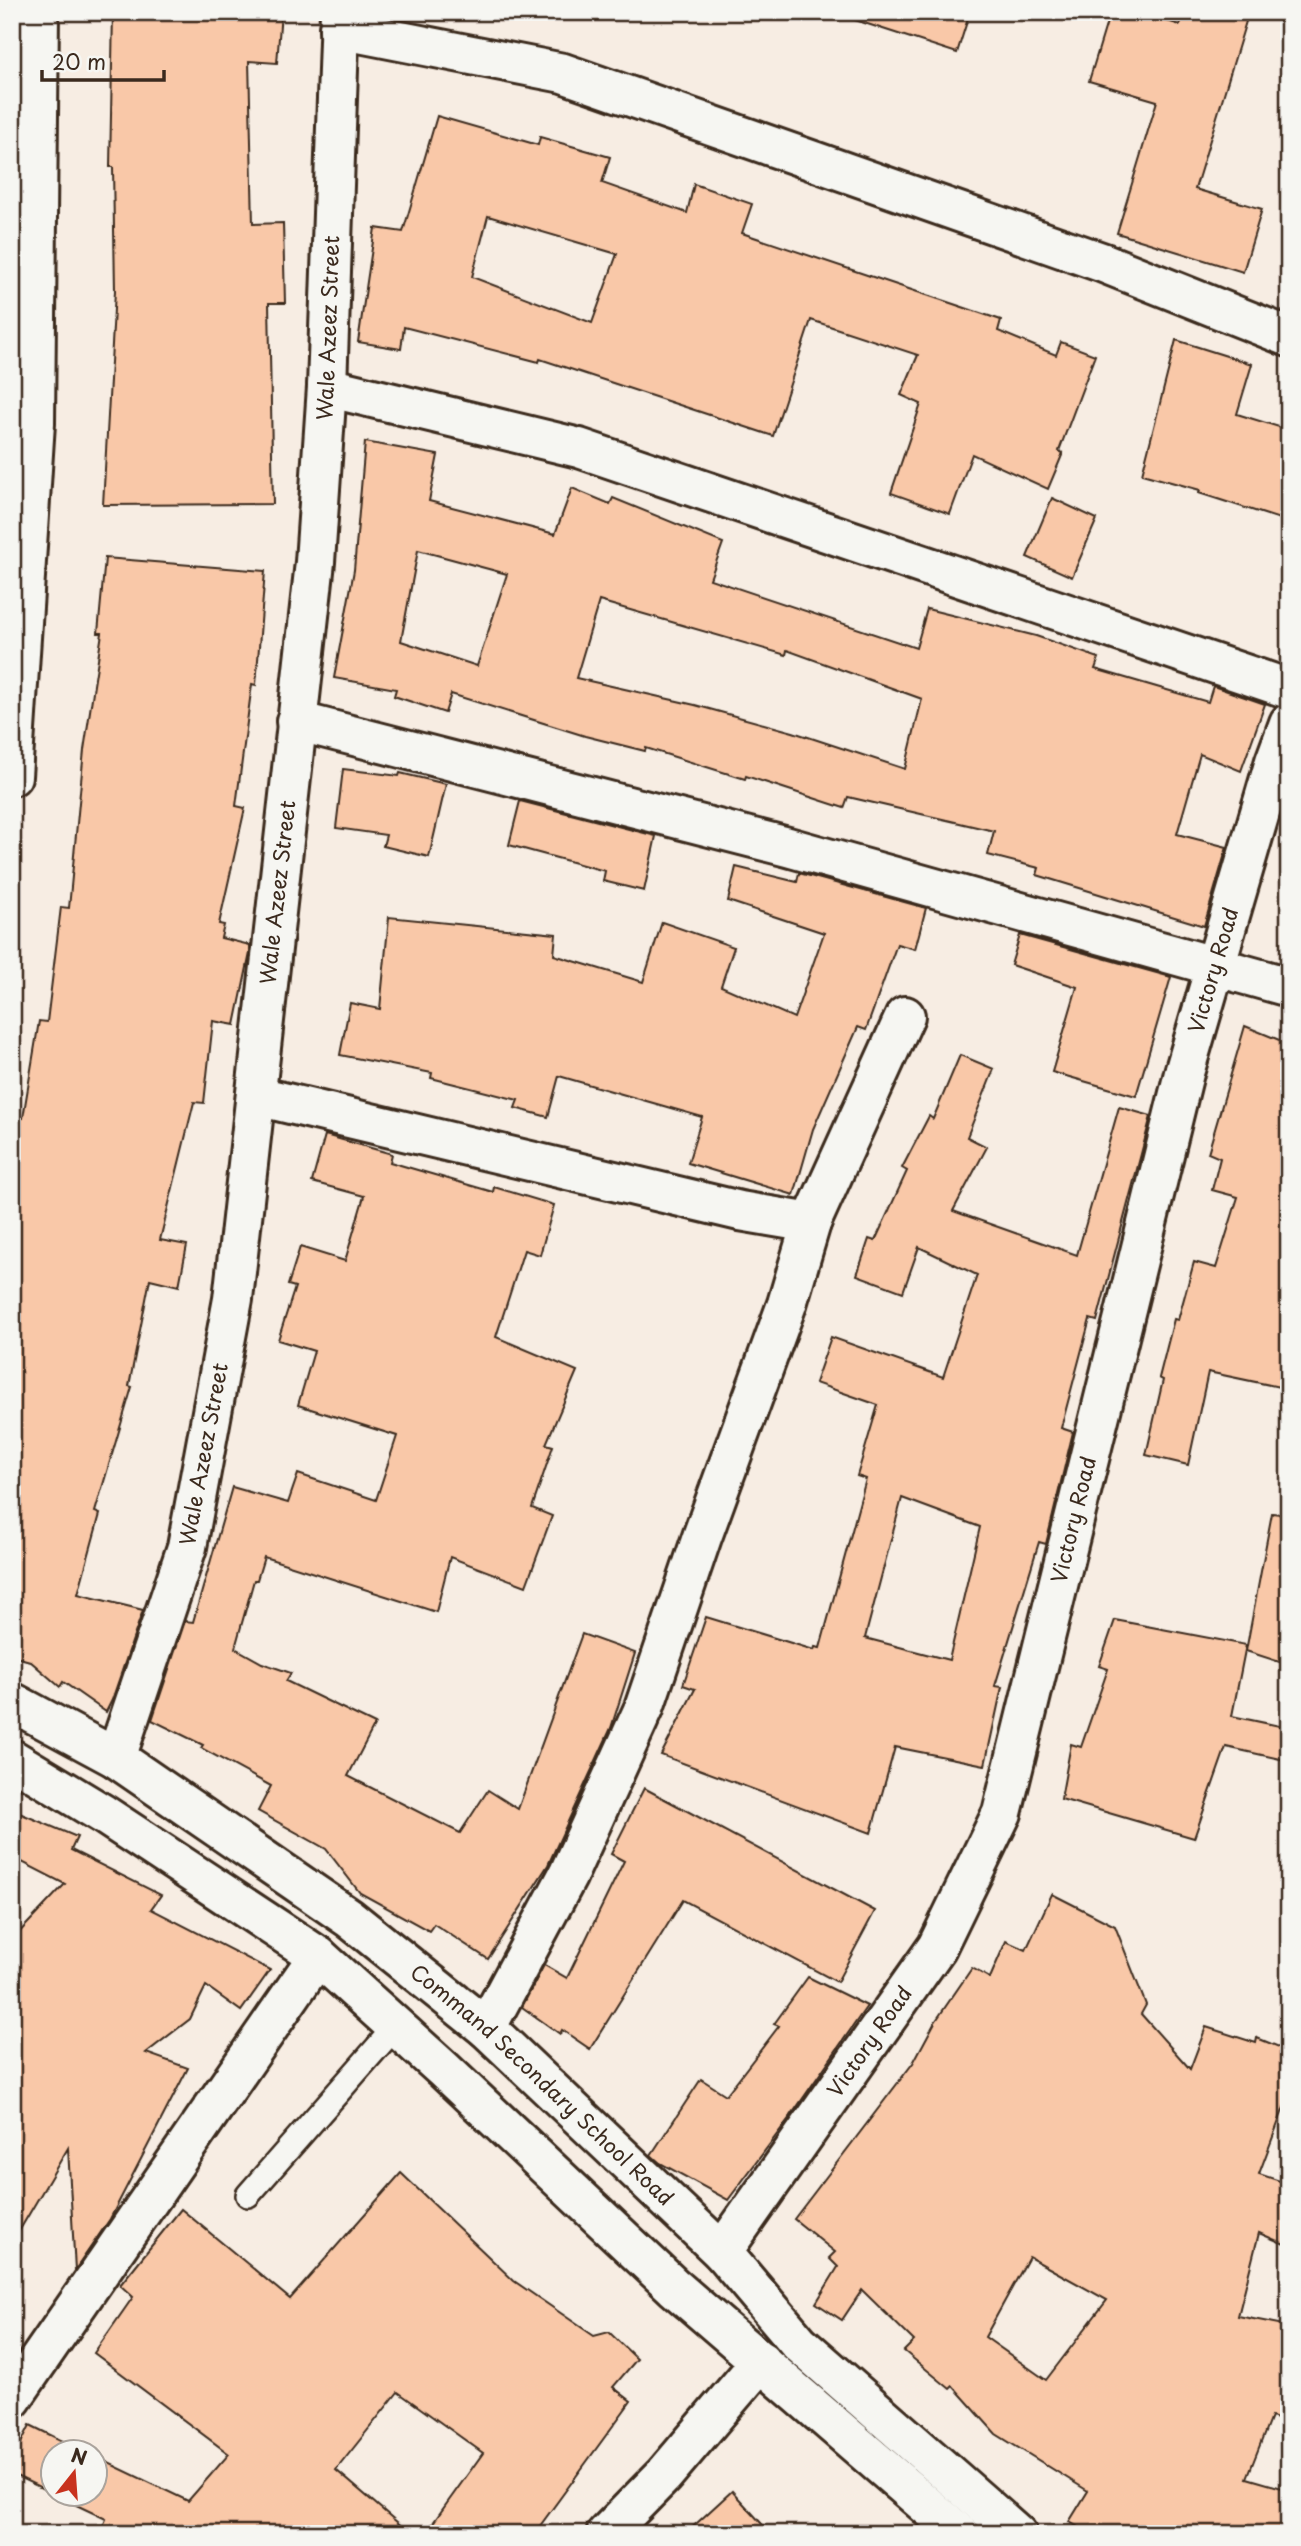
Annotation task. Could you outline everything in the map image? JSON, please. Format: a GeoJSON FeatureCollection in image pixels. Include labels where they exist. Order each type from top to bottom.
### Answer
{"type":"FeatureCollection","features":[{"type":"Feature","properties":{"kind":"street"},"geometry":{"type":"LineString","coordinates":[[13,766],[35,424],[39,12]]}},
{"type":"Feature","properties":{"kind":"street"},"geometry":{"type":"LineString","coordinates":[[339,20],[563,73],[1104,263],[1289,337]]}},
{"type":"Feature","properties":{"kind":"street","name":"Wale Azeez Street"},"geometry":{"type":"LineString","coordinates":[[116,1758],[187,1547],[233,1299],[315,562],[327,387],[339,20]]}},
{"type":"Feature","properties":{"kind":"street"},"geometry":{"type":"LineString","coordinates":[[327,387],[579,448],[1289,689]]}},
{"type":"Feature","properties":{"kind":"street"},"geometry":{"type":"LineString","coordinates":[[296,721],[788,847],[1215,964],[1289,987]]}},
{"type":"Feature","properties":{"kind":"street","name":"Victory Road"},"geometry":{"type":"LineString","coordinates":[[722,2252],[937,1947],[1002,1813],[1184,1073],[1289,723]]}},
{"type":"Feature","properties":{"kind":"street"},"geometry":{"type":"LineString","coordinates":[[486,2028],[568,1875],[644,1708],[702,1537],[787,1304],[811,1223],[905,1016]]}},
{"type":"Feature","properties":{"kind":"street"},"geometry":{"type":"LineString","coordinates":[[257,1096],[740,1211],[811,1223]]}},
{"type":"Feature","properties":{"kind":"street","name":"Command Secondary School Road"},"geometry":{"type":"LineString","coordinates":[[12,1702],[116,1758],[349,1918],[486,2028],[722,2252],[799,2343],[1017,2534]]}},
{"type":"Feature","properties":{"kind":"street"},"geometry":{"type":"LineString","coordinates":[[12,1759],[103,1814],[318,1956],[674,2287],[960,2534]]}},
{"type":"Feature","properties":{"kind":"street"},"geometry":{"type":"LineString","coordinates":[[12,2399],[318,1956]]}},
{"type":"Feature","properties":{"kind":"street"},"geometry":{"type":"LineString","coordinates":[[606,2534],[664,2475],[761,2361]]}},
{"type":"Feature","properties":{"kind":"lane"},"geometry":{"type":"LineString","coordinates":[[248,2195],[396,2026]]}},
{"type":"Feature","properties":{"kind":"building"},"geometry":{"type":"Polygon","coordinates":[[[113,12],[281,12],[277,63],[249,61],[253,224],[283,223],[285,303],[269,303],[273,504],[103,505],[115,291],[113,167],[110,167],[113,12]]]}},
{"type":"Feature","properties":{"kind":"building"},"geometry":{"type":"Polygon","coordinates":[[[853,12],[970,12],[957,53],[852,19],[853,12]]]}},
{"type":"Feature","properties":{"kind":"building"},"geometry":{"type":"Polygon","coordinates":[[[1110,12],[1138,12],[1180,25],[1184,12],[1229,12],[1247,18],[1195,189],[1262,209],[1243,272],[1117,233],[1157,101],[1089,81],[1110,12]]]}},
{"type":"Feature","properties":{"kind":"building"},"geometry":{"type":"Polygon","coordinates":[[[437,116],[538,145],[540,137],[610,157],[602,183],[687,213],[694,184],[752,204],[742,233],[1001,320],[998,331],[1056,355],[1061,342],[1095,355],[1059,451],[1063,453],[1048,489],[972,454],[950,514],[891,493],[921,404],[901,395],[918,355],[811,320],[773,436],[540,359],[539,362],[404,327],[401,349],[358,342],[375,228],[403,232],[437,116]],[[488,216],[472,277],[592,323],[617,254],[488,216]]]}},
{"type":"Feature","properties":{"kind":"building"},"geometry":{"type":"Polygon","coordinates":[[[1176,340],[1252,364],[1237,414],[1289,430],[1289,522],[1199,493],[1200,490],[1142,474],[1176,340]]]}},
{"type":"Feature","properties":{"kind":"building"},"geometry":{"type":"Polygon","coordinates":[[[365,442],[438,455],[429,501],[555,534],[572,488],[610,504],[613,498],[723,543],[710,579],[916,648],[927,609],[1036,636],[1099,658],[1095,669],[1208,702],[1213,686],[1265,704],[1241,771],[1200,754],[1177,834],[1227,847],[1204,926],[1037,875],[1039,868],[988,855],[994,831],[848,797],[844,808],[746,776],[745,779],[646,748],[645,751],[585,736],[451,694],[445,713],[394,696],[396,689],[334,678],[354,570],[365,442]],[[418,550],[401,641],[477,666],[507,574],[418,550]],[[599,601],[576,678],[695,705],[793,732],[905,769],[922,699],[787,650],[786,655],[599,601]]]}},
{"type":"Feature","properties":{"kind":"building"},"geometry":{"type":"Polygon","coordinates":[[[1052,498],[1097,519],[1072,577],[1027,557],[1052,498]]]}},
{"type":"Feature","properties":{"kind":"building"},"geometry":{"type":"Polygon","coordinates":[[[105,558],[265,571],[256,685],[252,684],[236,806],[245,808],[219,924],[224,925],[221,938],[250,945],[250,953],[235,1025],[213,1021],[204,1103],[194,1102],[160,1240],[187,1245],[179,1286],[150,1279],[129,1386],[132,1387],[95,1512],[100,1514],[78,1594],[143,1610],[106,1712],[63,1682],[60,1687],[30,1661],[12,1656],[12,1115],[23,1118],[39,1021],[47,1022],[61,907],[69,908],[84,750],[102,633],[98,633],[105,558]]]}},
{"type":"Feature","properties":{"kind":"building"},"geometry":{"type":"Polygon","coordinates":[[[343,769],[399,776],[400,773],[446,784],[429,857],[383,846],[386,835],[336,828],[343,769]]]}},
{"type":"Feature","properties":{"kind":"building"},"geometry":{"type":"Polygon","coordinates":[[[520,801],[656,836],[644,891],[603,881],[605,871],[509,845],[520,801]]]}},
{"type":"Feature","properties":{"kind":"building"},"geometry":{"type":"Polygon","coordinates":[[[736,867],[797,882],[799,873],[926,908],[915,949],[897,944],[866,1030],[858,1027],[813,1129],[794,1195],[688,1163],[702,1117],[559,1076],[548,1117],[515,1108],[518,1100],[431,1078],[432,1073],[340,1055],[350,1003],[380,1009],[389,917],[556,934],[554,955],[643,982],[662,922],[734,947],[721,986],[794,1018],[824,933],[728,901],[736,867]]]}},
{"type":"Feature","properties":{"kind":"building"},"geometry":{"type":"Polygon","coordinates":[[[1020,935],[1171,977],[1136,1096],[1052,1072],[1077,987],[1011,965],[1020,935]]]}},
{"type":"Feature","properties":{"kind":"building"},"geometry":{"type":"Polygon","coordinates":[[[1245,1026],[1289,1044],[1289,1389],[1208,1372],[1188,1465],[1146,1455],[1163,1380],[1159,1378],[1174,1319],[1178,1320],[1194,1262],[1216,1268],[1238,1197],[1212,1190],[1220,1158],[1208,1153],[1245,1026]]]}},
{"type":"Feature","properties":{"kind":"building"},"geometry":{"type":"Polygon","coordinates":[[[960,1055],[994,1069],[967,1137],[987,1147],[953,1211],[1077,1255],[1119,1107],[1151,1116],[1097,1321],[1090,1319],[1061,1428],[1073,1432],[1046,1544],[1039,1542],[995,1686],[1002,1687],[985,1765],[895,1747],[871,1833],[661,1755],[695,1689],[683,1685],[706,1617],[814,1650],[815,1647],[820,1648],[866,1479],[857,1476],[878,1405],[815,1383],[831,1337],[943,1377],[977,1275],[919,1247],[903,1292],[857,1275],[869,1239],[875,1241],[907,1171],[902,1168],[929,1116],[933,1119],[960,1055]],[[902,1498],[865,1638],[949,1660],[980,1527],[902,1498]]]}},
{"type":"Feature","properties":{"kind":"building"},"geometry":{"type":"Polygon","coordinates":[[[325,1135],[392,1154],[390,1162],[493,1192],[494,1187],[554,1205],[540,1255],[524,1250],[496,1337],[577,1371],[546,1444],[553,1446],[532,1508],[552,1516],[526,1586],[450,1557],[436,1612],[264,1557],[257,1580],[254,1580],[235,1648],[262,1663],[291,1673],[286,1681],[375,1724],[348,1776],[460,1833],[488,1790],[518,1809],[582,1634],[635,1653],[611,1728],[548,1865],[488,1959],[434,1924],[429,1931],[360,1893],[326,1849],[258,1811],[271,1786],[201,1748],[203,1745],[152,1720],[185,1621],[193,1622],[232,1487],[288,1503],[298,1474],[376,1500],[397,1436],[298,1405],[314,1351],[278,1340],[295,1287],[288,1285],[300,1247],[345,1261],[364,1196],[312,1182],[325,1135]]]}},
{"type":"Feature","properties":{"kind":"building"},"geometry":{"type":"Polygon","coordinates":[[[1272,1513],[1289,1515],[1289,1665],[1246,1651],[1272,1513]]]}},
{"type":"Feature","properties":{"kind":"building"},"geometry":{"type":"Polygon","coordinates":[[[1115,1620],[1246,1645],[1232,1716],[1289,1728],[1289,1761],[1226,1747],[1194,1838],[1061,1799],[1071,1744],[1081,1747],[1108,1669],[1099,1666],[1115,1620]]]}},
{"type":"Feature","properties":{"kind":"building"},"geometry":{"type":"Polygon","coordinates":[[[644,1788],[875,1911],[837,1982],[683,1900],[590,2049],[562,2030],[560,2034],[522,2007],[544,1965],[567,1978],[624,1861],[611,1854],[644,1788]]]}},
{"type":"Feature","properties":{"kind":"building"},"geometry":{"type":"Polygon","coordinates":[[[12,1810],[77,1837],[71,1850],[161,1895],[151,1909],[270,1970],[241,2011],[206,1986],[190,2019],[146,2053],[188,2068],[110,2219],[75,2270],[68,2148],[12,2243],[12,1940],[65,1884],[12,1857],[12,1810]]]}},
{"type":"Feature","properties":{"kind":"building"},"geometry":{"type":"Polygon","coordinates":[[[1052,1894],[1115,1926],[1146,2005],[1141,2014],[1190,2069],[1206,2027],[1256,2043],[1257,2038],[1289,2051],[1289,2094],[1259,2174],[1289,2184],[1289,2246],[1259,2233],[1238,2316],[1289,2326],[1289,2423],[1271,2417],[1247,2478],[1289,2490],[1289,2534],[1091,2534],[1069,2522],[1088,2491],[996,2434],[953,2386],[950,2389],[904,2351],[914,2341],[862,2290],[842,2320],[816,2303],[838,2267],[829,2258],[835,2252],[794,2219],[913,2063],[935,2022],[972,1968],[990,1978],[1006,1941],[1026,1950],[1052,1894]],[[1029,2257],[985,2337],[1046,2380],[1107,2300],[1029,2257]]]}},
{"type":"Feature","properties":{"kind":"building"},"geometry":{"type":"Polygon","coordinates":[[[808,1977],[867,2006],[728,2200],[660,2163],[651,2155],[701,2079],[726,2095],[779,2026],[774,2024],[808,1977]]]}},
{"type":"Feature","properties":{"kind":"building"},"geometry":{"type":"Polygon","coordinates":[[[401,2173],[514,2281],[594,2336],[609,2332],[637,2359],[613,2387],[631,2401],[534,2534],[425,2534],[483,2453],[398,2392],[336,2470],[411,2534],[100,2534],[106,2519],[83,2508],[108,2508],[108,2463],[188,2501],[229,2454],[94,2353],[133,2297],[120,2285],[181,2209],[290,2299],[401,2173]]]}},
{"type":"Feature","properties":{"kind":"building"},"geometry":{"type":"Polygon","coordinates":[[[30,2425],[56,2438],[38,2438],[38,2486],[12,2474],[12,2461],[30,2425]]]}},
{"type":"Feature","properties":{"kind":"building"},"geometry":{"type":"Polygon","coordinates":[[[732,2491],[771,2534],[685,2534],[732,2491]]]}}]}
